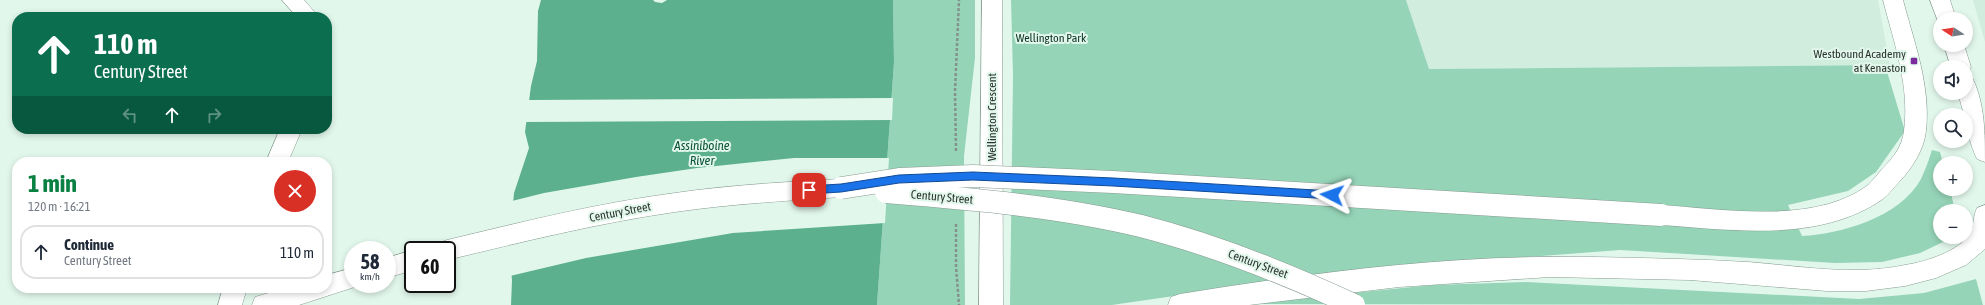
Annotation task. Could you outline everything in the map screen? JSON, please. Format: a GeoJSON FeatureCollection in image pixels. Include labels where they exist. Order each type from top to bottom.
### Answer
{"type":"FeatureCollection","features":[{"type":"Feature","properties":{"kind":"main road"},"geometry":{"type":"LineString","coordinates":[[292,0],[304,12]]}},
{"type":"Feature","properties":{"kind":"main road","name":"Wellington Crescent"},"geometry":{"type":"LineString","coordinates":[[991,305],[992,0]]}},
{"type":"Feature","properties":{"kind":"main road"},"geometry":{"type":"LineString","coordinates":[[841,188],[899,179],[973,176],[1121,182],[1747,220],[1797,220],[1822,216],[1853,205],[1876,193],[1892,177],[1908,155],[1915,132],[1916,103],[1912,76],[1893,0]]}},
{"type":"Feature","properties":{"kind":"main road"},"geometry":{"type":"LineString","coordinates":[[1940,0],[1944,12]]}},
{"type":"Feature","properties":{"kind":"main road"},"geometry":{"type":"LineString","coordinates":[[1970,100],[1985,153]]}},
{"type":"Feature","properties":{"kind":"main road"},"geometry":{"type":"LineString","coordinates":[[279,157],[289,134]]}},
{"type":"Feature","properties":{"kind":"main road","name":"Century Street"},"geometry":{"type":"LineString","coordinates":[[456,248],[596,216],[650,206],[708,198],[841,188],[965,198],[1060,211],[1158,231],[1258,262],[1305,281],[1354,305]]}},
{"type":"Feature","properties":{"kind":"main road"},"geometry":{"type":"LineString","coordinates":[[1180,305],[1243,294],[1370,279],[1492,269],[1588,267],[1731,272],[1879,281],[1905,276],[1950,262],[1968,251],[1981,236],[1985,215]]}},
{"type":"Feature","properties":{"kind":"main road"},"geometry":{"type":"LineString","coordinates":[[332,284],[344,281]]}},
{"type":"Feature","properties":{"kind":"main road"},"geometry":{"type":"LineString","coordinates":[[230,305],[234,293]]}},
{"type":"Feature","properties":{"kind":"main road"},"geometry":{"type":"LineString","coordinates":[[264,305],[304,293]]}},
{"type":"Feature","properties":{"kind":"shaded area"},"geometry":{"type":"Polygon","coordinates":[[[1406,0],[1878,0],[1890,65],[1429,69],[1406,0]]]}},
{"type":"Feature","properties":{"kind":"shaded area"},"geometry":{"type":"Polygon","coordinates":[[[1973,0],[1985,0],[1985,42],[1973,0]]]}},
{"type":"Feature","properties":{"kind":"green space"},"geometry":{"type":"Polygon","coordinates":[[[893,0],[975,0],[975,58],[964,156],[965,305],[877,305],[894,62],[893,0]]]}},
{"type":"Feature","properties":{"kind":"green space","name":"Wellington Park"},"geometry":{"type":"Polygon","coordinates":[[[1011,0],[1406,0],[1429,69],[1885,65],[1905,131],[1876,172],[1848,191],[1788,205],[1802,236],[1835,232],[1852,227],[1869,221],[1899,204],[1921,179],[1932,150],[1940,152],[1941,156],[1933,156],[1933,196],[1952,196],[1953,204],[1933,204],[1933,244],[1939,244],[1920,253],[1882,262],[1835,263],[1620,250],[1346,271],[1112,305],[1010,305],[1013,76],[1011,0]]]}},
{"type":"Feature","properties":{"kind":"green space"},"geometry":{"type":"Polygon","coordinates":[[[1976,279],[1983,305],[1240,304],[1433,285],[1526,282],[1859,299],[1924,293],[1976,279]]]}},
{"type":"Feature","properties":{"kind":"water","name":"Assiniboine River"},"geometry":{"type":"Polygon","coordinates":[[[541,0],[653,0],[655,2],[662,3],[667,0],[893,0],[894,62],[877,305],[511,305],[512,280],[509,248],[514,193],[529,148],[525,132],[531,86],[537,61],[538,11],[541,0]]]}},
{"type":"Feature","properties":{"kind":"pier"},"geometry":{"type":"Polygon","coordinates":[[[893,98],[892,120],[524,122],[527,100],[893,98]]]}},
{"type":"Feature","properties":{"kind":"pier"},"geometry":{"type":"Polygon","coordinates":[[[794,158],[889,158],[885,223],[733,233],[586,258],[510,276],[507,248],[512,201],[544,193],[636,177],[697,168],[794,158]]]}},
{"type":"Feature","properties":{"kind":"place","name":"Westbound Academy at Kenaston"},"geometry":{"type":"Point","coordinates":[1914,61]}},
{"type":"Feature","properties":{"kind":"route"},"geometry":{"type":"LineString","coordinates":[[809,190],[841,188],[899,179],[973,176],[1113,182],[1332,195]]}}]}
